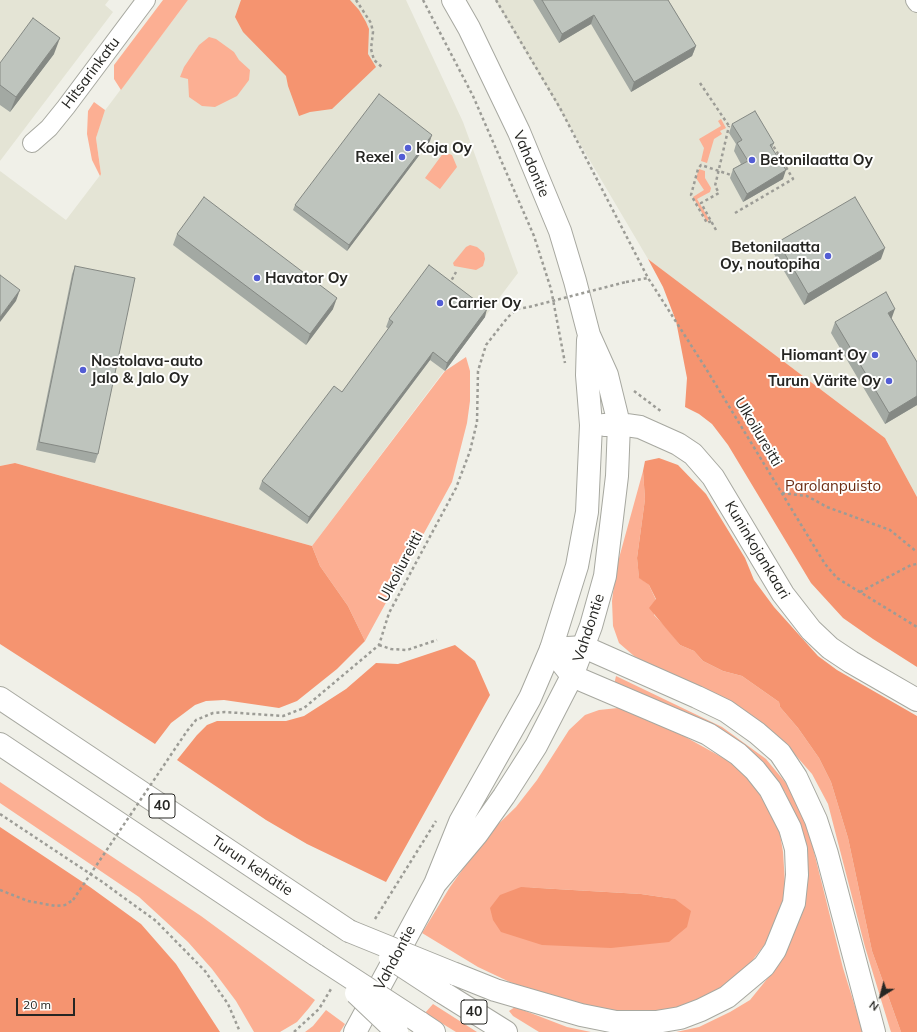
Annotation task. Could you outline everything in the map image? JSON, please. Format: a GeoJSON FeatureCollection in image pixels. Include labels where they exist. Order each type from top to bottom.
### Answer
{"type":"FeatureCollection","features":[{"type":"Feature","properties":{"kind":"main road","name":"Vahdontie"},"geometry":{"type":"LineString","coordinates":[[435,884],[477,834],[504,796],[536,746],[572,676],[584,647],[600,598],[605,576],[617,476],[619,424],[607,375],[589,335],[560,231],[519,132],[469,28],[453,0]]}},
{"type":"Feature","properties":{"kind":"main road","name":"Vahdontie"},"geometry":{"type":"LineString","coordinates":[[355,1032],[435,884],[460,822],[516,724],[552,649],[577,566],[587,512],[591,425],[587,375],[589,335]]}},
{"type":"Feature","properties":{"kind":"main road","name":"Kuninkojankaari"},"geometry":{"type":"LineString","coordinates":[[591,425],[619,424],[640,427],[678,444],[703,463],[713,477],[782,594],[811,630],[830,648],[851,662],[917,700]]}},
{"type":"Feature","properties":{"kind":"main road"},"geometry":{"type":"LineString","coordinates":[[552,649],[584,647],[726,711],[757,733],[780,754],[796,777],[816,820],[827,854],[874,1032]]}},
{"type":"Feature","properties":{"kind":"main road"},"geometry":{"type":"LineString","coordinates":[[349,931],[495,990],[581,1015],[616,1022],[656,1022],[680,1018],[701,1010],[727,997],[764,966],[775,950],[786,925],[794,896],[797,875],[796,849],[790,828],[770,790],[755,770],[738,754],[708,734],[572,676],[552,649]]}},
{"type":"Feature","properties":{"kind":"main road","name":"Turun kehätie"},"geometry":{"type":"LineString","coordinates":[[0,698],[323,914],[506,1032]]}},
{"type":"Feature","properties":{"kind":"main road","name":"40"},"geometry":{"type":"LineString","coordinates":[[0,744],[426,1027]]}},
{"type":"Feature","properties":{"kind":"main road"},"geometry":{"type":"LineString","coordinates":[[308,950],[397,1032]]}},
{"type":"Feature","properties":{"kind":"street","name":"Hitsarinkatu"},"geometry":{"type":"LineString","coordinates":[[32,143],[49,128],[66,107],[146,0]]}},
{"type":"Feature","properties":{"kind":"path"},"geometry":{"type":"LineString","coordinates":[[356,0],[371,22],[373,32],[371,49],[374,60],[384,68]]}},
{"type":"Feature","properties":{"kind":"path"},"geometry":{"type":"LineString","coordinates":[[423,0],[473,96],[534,236],[551,289],[559,324],[566,371]]}},
{"type":"Feature","properties":{"kind":"path","name":"Ulkoilureitti"},"geometry":{"type":"LineString","coordinates":[[496,0],[560,108],[648,278],[705,367],[825,564],[837,578],[917,627]]}},
{"type":"Feature","properties":{"kind":"path"},"geometry":{"type":"LineString","coordinates":[[700,83],[728,126],[733,128],[739,124]]}},
{"type":"Feature","properties":{"kind":"path"},"geometry":{"type":"LineString","coordinates":[[716,230],[701,203],[719,193],[715,186],[728,126]]}},
{"type":"Feature","properties":{"kind":"path"},"geometry":{"type":"LineString","coordinates":[[735,213],[793,179],[767,135]]}},
{"type":"Feature","properties":{"kind":"path"},"geometry":{"type":"LineString","coordinates":[[711,221],[707,223],[691,195],[700,165],[731,175],[738,172]]}},
{"type":"Feature","properties":{"kind":"path"},"geometry":{"type":"LineString","coordinates":[[446,288],[456,272]]}},
{"type":"Feature","properties":{"kind":"path","name":"Ulkoilureitti"},"geometry":{"type":"LineString","coordinates":[[379,645],[389,612],[456,488],[470,451],[477,422],[478,371],[486,345],[508,317],[517,309],[648,278]]}},
{"type":"Feature","properties":{"kind":"path"},"geometry":{"type":"LineString","coordinates":[[782,493],[807,496],[827,507],[890,530],[917,552]]}},
{"type":"Feature","properties":{"kind":"path"},"geometry":{"type":"LineString","coordinates":[[860,592],[911,565],[917,564]]}},
{"type":"Feature","properties":{"kind":"path"},"geometry":{"type":"LineString","coordinates":[[0,890],[28,901],[56,906],[65,905],[73,900],[187,731],[196,720],[213,713],[283,716],[304,708],[379,645],[391,649],[407,650],[437,640]]}},
{"type":"Feature","properties":{"kind":"path"},"geometry":{"type":"LineString","coordinates":[[0,814],[101,881],[156,921],[204,971],[228,1004],[240,1032]]}},
{"type":"Feature","properties":{"kind":"path"},"geometry":{"type":"LineString","coordinates":[[373,922],[438,818]]}},
{"type":"Feature","properties":{"kind":"path"},"geometry":{"type":"LineString","coordinates":[[294,1032],[319,1010],[335,983]]}},
{"type":"Feature","properties":{"kind":"shaded area"},"geometry":{"type":"Polygon","coordinates":[[[0,0],[109,0],[105,5],[113,12],[0,161],[0,0]]]}},
{"type":"Feature","properties":{"kind":"shaded area"},"geometry":{"type":"Polygon","coordinates":[[[163,0],[188,0],[121,90],[114,79],[114,65],[163,0]]]}},
{"type":"Feature","properties":{"kind":"shaded area"},"geometry":{"type":"Polygon","coordinates":[[[188,0],[406,0],[463,122],[518,273],[312,546],[15,463],[0,466],[0,171],[66,220],[101,174],[96,138],[103,113],[188,0]]]}},
{"type":"Feature","properties":{"kind":"shaded area"},"geometry":{"type":"Polygon","coordinates":[[[495,0],[917,0],[917,497],[885,438],[648,259],[495,0]]]}},
{"type":"Feature","properties":{"kind":"shaded area"},"geometry":{"type":"Polygon","coordinates":[[[209,37],[216,39],[234,52],[239,60],[250,70],[249,80],[237,96],[215,107],[202,106],[189,97],[188,79],[180,77],[184,67],[199,45],[209,37]]]}},
{"type":"Feature","properties":{"kind":"shaded area"},"geometry":{"type":"Polygon","coordinates":[[[94,102],[105,110],[96,138],[101,174],[100,176],[92,160],[87,134],[88,111],[94,102]]]}},
{"type":"Feature","properties":{"kind":"shaded area"},"geometry":{"type":"Polygon","coordinates":[[[721,119],[726,128],[720,131],[722,134],[714,139],[707,163],[701,161],[704,148],[699,139],[721,126],[718,121],[721,119]]]}},
{"type":"Feature","properties":{"kind":"shaded area"},"geometry":{"type":"Polygon","coordinates":[[[444,152],[452,155],[457,167],[440,189],[425,178],[444,152]]]}},
{"type":"Feature","properties":{"kind":"shaded area"},"geometry":{"type":"Polygon","coordinates":[[[699,169],[705,171],[705,178],[711,188],[710,192],[697,199],[709,219],[707,222],[693,197],[704,190],[696,178],[699,169]]]}},
{"type":"Feature","properties":{"kind":"shaded area"},"geometry":{"type":"Polygon","coordinates":[[[470,245],[477,247],[484,253],[485,259],[483,266],[476,270],[454,266],[453,263],[466,247],[470,245]]]}},
{"type":"Feature","properties":{"kind":"shaded area"},"geometry":{"type":"Polygon","coordinates":[[[466,357],[470,371],[470,401],[467,423],[452,482],[365,641],[348,606],[320,566],[312,546],[445,371],[466,357]]]}},
{"type":"Feature","properties":{"kind":"shaded area"},"geometry":{"type":"Polygon","coordinates":[[[643,471],[645,499],[637,558],[639,577],[649,585],[656,600],[654,615],[666,627],[680,645],[694,651],[703,661],[723,671],[742,676],[779,702],[780,707],[798,728],[819,758],[831,782],[848,838],[872,951],[901,1032],[891,1032],[865,947],[828,804],[812,774],[783,741],[741,710],[657,669],[634,656],[619,643],[613,626],[612,601],[616,569],[643,471]]]}},
{"type":"Feature","properties":{"kind":"shaded area"},"geometry":{"type":"Polygon","coordinates":[[[616,676],[722,727],[766,759],[790,788],[807,824],[843,968],[863,1032],[676,1032],[699,1027],[730,1012],[750,1000],[780,963],[795,926],[800,826],[785,792],[775,779],[614,685],[616,676]]]}},
{"type":"Feature","properties":{"kind":"shaded area"},"geometry":{"type":"Polygon","coordinates":[[[618,708],[655,720],[734,764],[753,783],[779,828],[783,852],[785,883],[783,901],[766,943],[752,961],[724,987],[674,1011],[624,1014],[545,995],[514,984],[478,967],[422,933],[450,887],[488,834],[516,807],[537,780],[569,730],[585,715],[599,710],[618,708]],[[521,887],[675,899],[641,894],[521,887]]]}},
{"type":"Feature","properties":{"kind":"shaded area"},"geometry":{"type":"Polygon","coordinates":[[[0,782],[201,916],[315,1000],[297,1022],[280,1032],[254,1032],[236,1001],[212,969],[188,942],[139,897],[0,803],[0,782]]]}},
{"type":"Feature","properties":{"kind":"shaded area"},"geometry":{"type":"Polygon","coordinates":[[[433,1004],[477,1032],[456,1032],[425,1013],[433,1004]]]}},
{"type":"Feature","properties":{"kind":"shaded area"},"geometry":{"type":"Polygon","coordinates":[[[515,1007],[567,1027],[591,1032],[539,1032],[513,1016],[509,1011],[515,1007]]]}},
{"type":"Feature","properties":{"kind":"shaded area"},"geometry":{"type":"Polygon","coordinates":[[[326,1010],[345,1024],[340,1032],[305,1032],[313,1026],[326,1010]]]}},
{"type":"Feature","properties":{"kind":"green space"},"geometry":{"type":"Polygon","coordinates":[[[241,0],[350,0],[359,10],[369,29],[368,54],[376,67],[332,109],[310,112],[299,116],[286,76],[243,32],[235,17],[241,0]]]}},
{"type":"Feature","properties":{"kind":"green space","name":"Parolanpuisto"},"geometry":{"type":"Polygon","coordinates":[[[648,259],[885,438],[917,497],[917,667],[843,618],[811,583],[728,445],[712,424],[699,414],[685,407],[687,378],[676,321],[663,287],[648,259]]]}},
{"type":"Feature","properties":{"kind":"green space"},"geometry":{"type":"Polygon","coordinates":[[[659,458],[678,465],[706,494],[745,558],[754,580],[774,607],[818,656],[837,670],[917,716],[917,1032],[901,1032],[872,951],[848,838],[831,782],[819,758],[798,728],[780,707],[779,702],[742,676],[723,671],[703,661],[694,651],[680,645],[649,608],[656,599],[649,585],[639,578],[637,558],[645,499],[643,471],[645,461],[659,458]]]}},
{"type":"Feature","properties":{"kind":"green space"},"geometry":{"type":"Polygon","coordinates":[[[15,463],[312,546],[320,566],[348,606],[365,641],[337,669],[297,701],[279,708],[224,700],[206,701],[195,705],[171,723],[155,744],[0,644],[0,466],[15,463]]]}},
{"type":"Feature","properties":{"kind":"green space"},"geometry":{"type":"Polygon","coordinates":[[[455,645],[475,661],[490,695],[386,882],[307,844],[266,820],[177,760],[207,725],[217,721],[286,721],[304,716],[346,689],[376,663],[398,664],[455,645]]]}},
{"type":"Feature","properties":{"kind":"green space"},"geometry":{"type":"Polygon","coordinates":[[[0,827],[90,887],[141,924],[176,964],[220,1032],[0,1032],[0,827]]]}},
{"type":"Feature","properties":{"kind":"green space"},"geometry":{"type":"Polygon","coordinates":[[[521,887],[641,894],[675,899],[691,911],[687,927],[669,942],[611,948],[542,945],[501,932],[493,920],[490,908],[500,895],[521,887]]]}},
{"type":"Feature","properties":{"kind":"building"},"geometry":{"type":"Polygon","coordinates":[[[542,0],[668,0],[696,46],[634,82],[594,15],[562,34],[542,0]]]}},
{"type":"Feature","properties":{"kind":"building"},"geometry":{"type":"Polygon","coordinates":[[[33,18],[60,38],[16,97],[0,85],[0,63],[33,18]]]}},
{"type":"Feature","properties":{"kind":"building"},"geometry":{"type":"Polygon","coordinates":[[[379,94],[432,135],[349,245],[295,205],[379,94]]]}},
{"type":"Feature","properties":{"kind":"building"},"geometry":{"type":"Polygon","coordinates":[[[755,111],[774,143],[770,145],[786,170],[747,194],[733,169],[748,161],[737,143],[742,140],[732,124],[755,111]]]}},
{"type":"Feature","properties":{"kind":"building"},"geometry":{"type":"Polygon","coordinates":[[[204,197],[337,298],[310,334],[177,234],[204,197]]]}},
{"type":"Feature","properties":{"kind":"building","name":"Betonilaatta Oy, noutopiha"},"geometry":{"type":"Polygon","coordinates":[[[855,197],[885,248],[808,294],[778,242],[855,197]]]}},
{"type":"Feature","properties":{"kind":"building"},"geometry":{"type":"Polygon","coordinates":[[[429,265],[487,309],[447,363],[433,352],[309,517],[262,481],[334,386],[342,392],[393,322],[389,319],[429,265]]]}},
{"type":"Feature","properties":{"kind":"building"},"geometry":{"type":"Polygon","coordinates":[[[75,266],[135,278],[98,454],[39,442],[75,266]]]}},
{"type":"Feature","properties":{"kind":"building"},"geometry":{"type":"Polygon","coordinates":[[[0,275],[20,290],[0,317],[0,275]]]}},
{"type":"Feature","properties":{"kind":"building"},"geometry":{"type":"Polygon","coordinates":[[[886,292],[895,309],[888,313],[917,362],[917,396],[889,413],[835,322],[886,292]]]}},
{"type":"Feature","properties":{"kind":"place","name":"Koja Oy"},"geometry":{"type":"Point","coordinates":[408,148]}},
{"type":"Feature","properties":{"kind":"place","name":"Rexel"},"geometry":{"type":"Point","coordinates":[402,157]}},
{"type":"Feature","properties":{"kind":"place","name":"Betonilaatta Oy"},"geometry":{"type":"Point","coordinates":[752,160]}},
{"type":"Feature","properties":{"kind":"place","name":"Betonilaatta Oy, noutopiha"},"geometry":{"type":"Point","coordinates":[828,256]}},
{"type":"Feature","properties":{"kind":"place","name":"Havator Oy"},"geometry":{"type":"Point","coordinates":[257,278]}},
{"type":"Feature","properties":{"kind":"place","name":"Carrier Oy"},"geometry":{"type":"Point","coordinates":[440,303]}},
{"type":"Feature","properties":{"kind":"place","name":"Hiomant Oy"},"geometry":{"type":"Point","coordinates":[875,355]}},
{"type":"Feature","properties":{"kind":"place","name":"Nostolava-auto Jalo & Jalo Oy"},"geometry":{"type":"Point","coordinates":[83,370]}},
{"type":"Feature","properties":{"kind":"place","name":"Turun Värite Oy"},"geometry":{"type":"Point","coordinates":[889,381]}}]}
